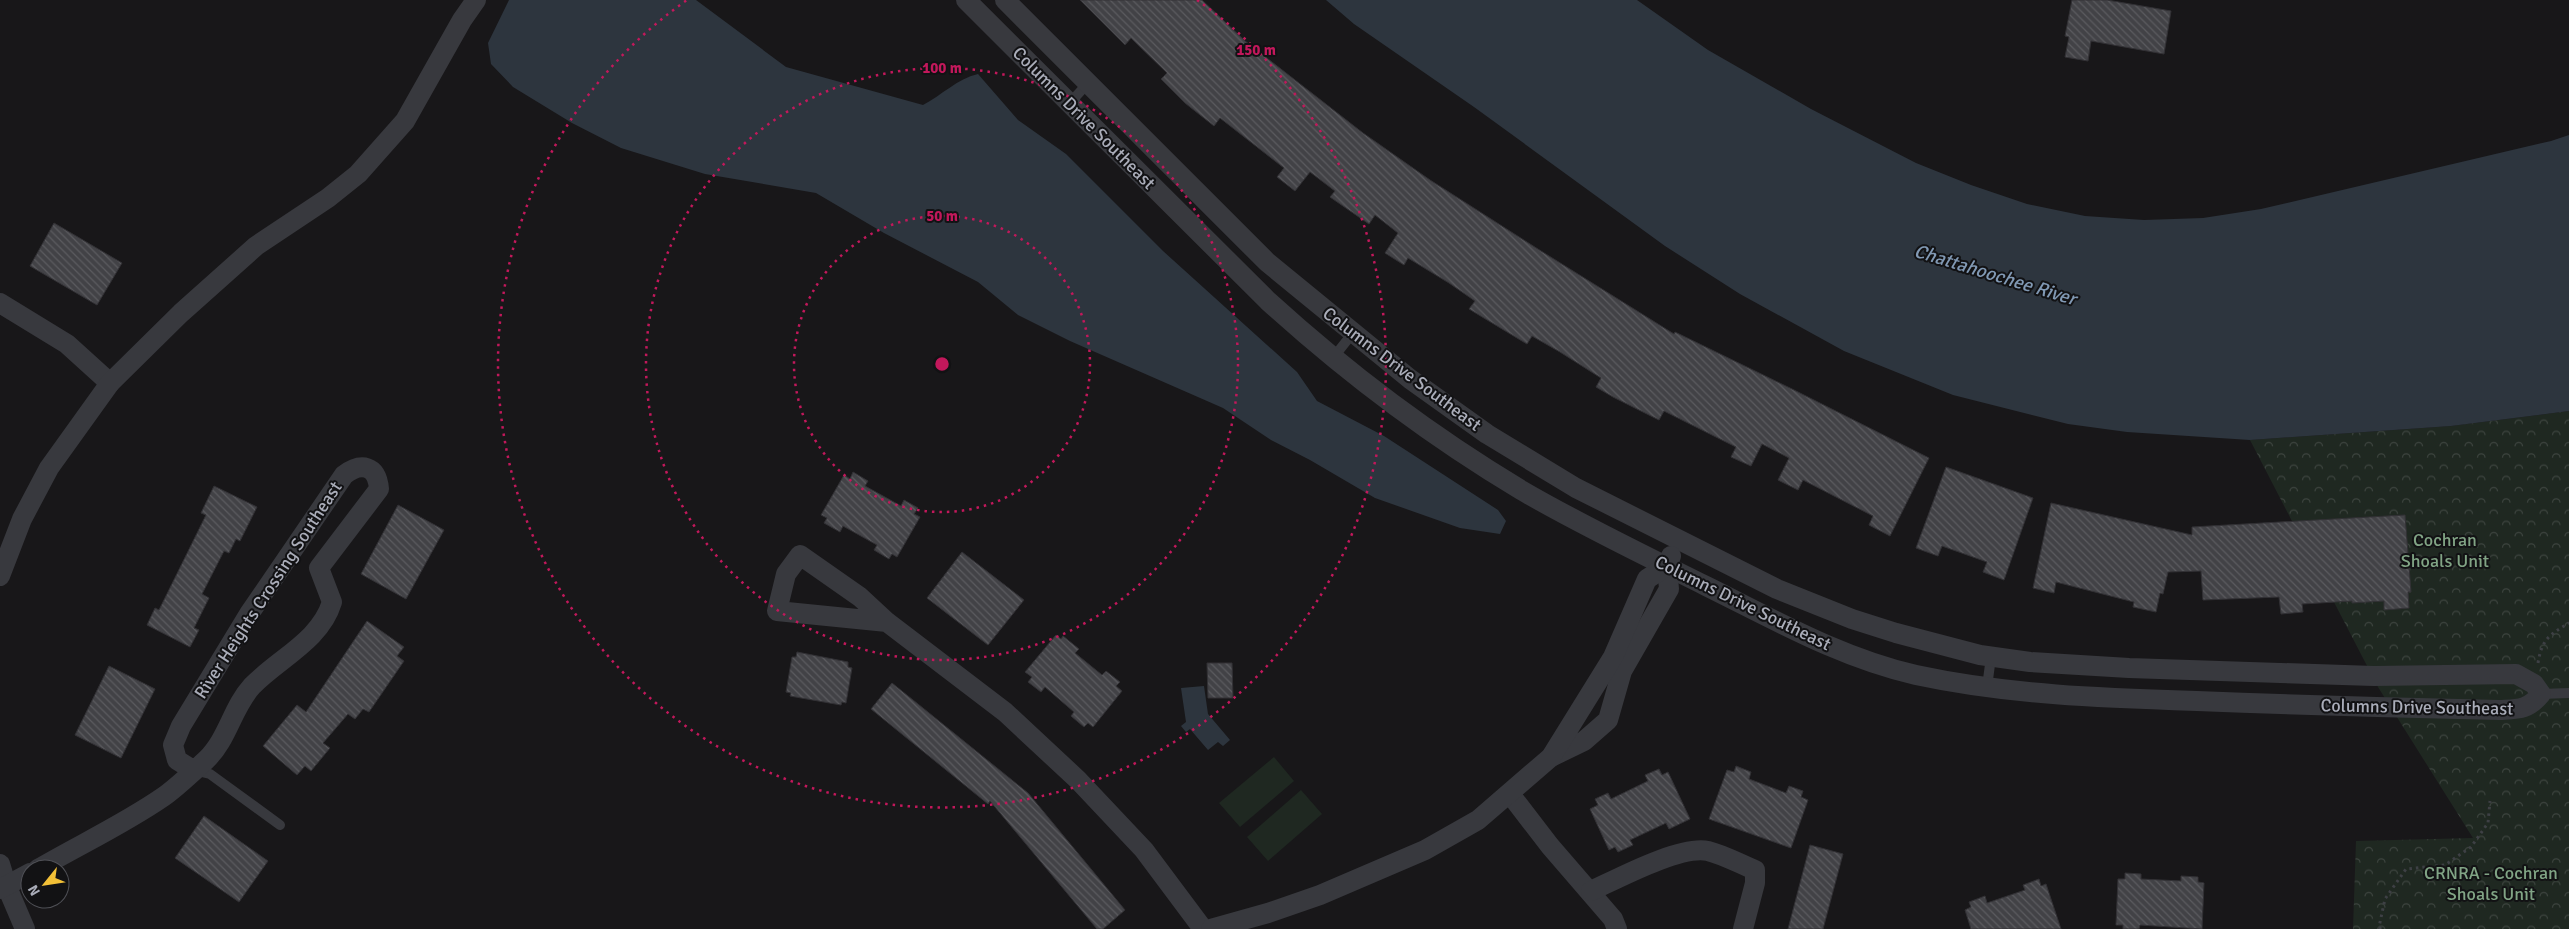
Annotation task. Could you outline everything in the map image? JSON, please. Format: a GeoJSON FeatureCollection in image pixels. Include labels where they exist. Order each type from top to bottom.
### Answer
{"type":"FeatureCollection","features":[{"type":"Feature","properties":{"kind":"street"},"geometry":{"type":"LineString","coordinates":[[0,576],[22,519],[49,468],[110,383],[181,313],[256,246],[328,198],[358,174],[405,121],[462,20],[476,0]]}},
{"type":"Feature","properties":{"kind":"street","name":"Columns Drive Southeast"},"geometry":{"type":"LineString","coordinates":[[966,0],[1268,302],[1333,358],[1390,402],[1514,485],[1614,540],[1788,629],[1841,651],[1913,674],[1987,687],[2084,697],[2500,710],[2520,709],[2533,704],[2537,689],[2516,674],[2374,676],[2148,669],[2062,665],[1991,657],[1942,646],[1852,619],[1777,589],[1679,541],[1533,464],[1410,379],[1352,334],[1267,262],[1005,0]]}},
{"type":"Feature","properties":{"kind":"street"},"geometry":{"type":"LineString","coordinates":[[0,303],[67,344],[110,383]]}},
{"type":"Feature","properties":{"kind":"street","name":"River Heights Crossing Southeast"},"geometry":{"type":"LineString","coordinates":[[55,859],[165,796],[206,760],[225,736],[237,707],[252,687],[320,627],[332,602],[319,568],[379,489],[373,472],[366,467],[357,466],[344,475],[249,614],[181,726],[173,745],[177,760],[193,770]]}},
{"type":"Feature","properties":{"kind":"street"},"geometry":{"type":"LineString","coordinates":[[1210,929],[1268,914],[1320,895],[1425,850],[1478,820],[1510,794],[1551,757],[1668,589],[1666,566],[1679,541]]}},
{"type":"Feature","properties":{"kind":"street"},"geometry":{"type":"LineString","coordinates":[[887,622],[776,612],[786,574],[800,555],[860,597],[887,622],[1005,712],[1078,780],[1144,850],[1203,929]]}},
{"type":"Feature","properties":{"kind":"street"},"geometry":{"type":"LineString","coordinates":[[1551,757],[1584,742],[1605,726],[1612,712],[1622,671],[1620,660]]}},
{"type":"Feature","properties":{"kind":"street"},"geometry":{"type":"LineString","coordinates":[[1510,794],[1550,846],[1591,891],[1613,919],[1617,929]]}},
{"type":"Feature","properties":{"kind":"street"},"geometry":{"type":"LineString","coordinates":[[1591,891],[1666,858],[1688,852],[1707,851],[1755,870],[1755,883],[1743,929]]}},
{"type":"Feature","properties":{"kind":"street"},"geometry":{"type":"LineString","coordinates":[[0,864],[3,888],[25,929]]}},
{"type":"Feature","properties":{"kind":"street"},"geometry":{"type":"LineString","coordinates":[[3,888],[20,879]]}},
{"type":"Feature","properties":{"kind":"lane"},"geometry":{"type":"LineString","coordinates":[[1069,104],[1088,83]]}},
{"type":"Feature","properties":{"kind":"lane"},"geometry":{"type":"LineString","coordinates":[[1333,358],[1352,334]]}},
{"type":"Feature","properties":{"kind":"lane"},"geometry":{"type":"LineString","coordinates":[[1987,687],[1991,657]]}},
{"type":"Feature","properties":{"kind":"lane"},"geometry":{"type":"LineString","coordinates":[[2537,689],[2569,693]]}},
{"type":"Feature","properties":{"kind":"lane"},"geometry":{"type":"LineString","coordinates":[[193,770],[210,774],[280,825]]}},
{"type":"Feature","properties":{"kind":"path"},"geometry":{"type":"LineString","coordinates":[[2537,689],[2541,648],[2548,636],[2569,623]]}},
{"type":"Feature","properties":{"kind":"path"},"geometry":{"type":"LineString","coordinates":[[2381,929],[2379,927],[2385,899],[2406,869],[2445,865],[2471,847],[2488,823],[2490,801]]}},
{"type":"Feature","properties":{"kind":"green space","name":"Cochran Shoals Unit"},"geometry":{"type":"Polygon","coordinates":[[[2569,411],[2569,929],[2353,929],[2356,841],[2473,838],[2378,687],[2250,440],[2451,426],[2569,411]]]}},
{"type":"Feature","properties":{"kind":"green space"},"geometry":{"type":"Polygon","coordinates":[[[1274,757],[1294,781],[1240,827],[1219,803],[1274,757]]]}},
{"type":"Feature","properties":{"kind":"green space"},"geometry":{"type":"Polygon","coordinates":[[[1301,790],[1322,814],[1268,861],[1247,837],[1301,790]]]}},
{"type":"Feature","properties":{"kind":"water"},"geometry":{"type":"Polygon","coordinates":[[[509,0],[696,0],[786,67],[923,105],[956,83],[978,74],[1018,120],[1066,154],[1163,251],[1297,372],[1317,401],[1384,436],[1498,510],[1506,521],[1500,534],[1460,528],[1375,498],[1310,460],[1271,440],[1223,408],[1070,341],[1018,315],[978,282],[884,233],[816,193],[705,174],[621,148],[572,123],[513,87],[491,64],[488,43],[509,0]]]}},
{"type":"Feature","properties":{"kind":"water","name":"Chattahoochee River"},"geometry":{"type":"Polygon","coordinates":[[[1326,0],[1637,0],[1708,50],[1811,109],[1916,163],[1971,185],[2027,204],[2085,216],[2144,220],[2203,218],[2261,209],[2551,141],[2569,135],[2569,411],[2451,426],[2250,440],[2127,432],[2068,424],[1953,395],[1844,351],[1740,294],[1665,246],[1474,107],[1354,24],[1326,0]]]}},
{"type":"Feature","properties":{"kind":"water"},"geometry":{"type":"Polygon","coordinates":[[[1204,686],[1208,714],[1230,740],[1223,746],[1218,742],[1208,750],[1190,729],[1186,732],[1181,726],[1186,722],[1181,688],[1204,686]]]}},
{"type":"Feature","properties":{"kind":"building"},"geometry":{"type":"Polygon","coordinates":[[[1080,0],[1202,0],[1245,41],[1363,133],[1430,180],[1541,251],[1674,334],[1675,332],[1929,458],[1890,536],[1869,525],[1873,516],[1803,480],[1798,490],[1778,480],[1789,458],[1762,444],[1751,466],[1731,457],[1736,447],[1664,411],[1659,420],[1613,397],[1596,387],[1601,378],[1560,352],[1532,336],[1527,344],[1469,309],[1475,301],[1449,283],[1408,258],[1404,265],[1385,253],[1398,233],[1375,215],[1369,224],[1330,197],[1335,191],[1310,172],[1295,191],[1277,177],[1284,168],[1220,118],[1214,126],[1185,103],[1161,79],[1167,73],[1131,38],[1125,45],[1080,0]]]}},
{"type":"Feature","properties":{"kind":"building"},"geometry":{"type":"Polygon","coordinates":[[[2072,0],[2107,0],[2171,11],[2164,54],[2091,41],[2088,61],[2065,57],[2069,37],[2065,36],[2072,0]]]}},
{"type":"Feature","properties":{"kind":"building"},"geometry":{"type":"Polygon","coordinates":[[[54,223],[122,263],[97,305],[30,266],[54,223]]]}},
{"type":"Feature","properties":{"kind":"building"},"geometry":{"type":"Polygon","coordinates":[[[1946,467],[2033,498],[2004,580],[1983,572],[1987,562],[1942,546],[1938,556],[1916,548],[1946,467]]]}},
{"type":"Feature","properties":{"kind":"building"},"geometry":{"type":"Polygon","coordinates":[[[853,472],[868,481],[865,486],[901,506],[904,500],[918,508],[914,514],[920,517],[897,557],[892,554],[889,559],[874,550],[877,545],[843,526],[840,532],[824,523],[827,518],[821,515],[844,475],[850,479],[853,472]]]}},
{"type":"Feature","properties":{"kind":"building"},"geometry":{"type":"Polygon","coordinates":[[[214,486],[257,507],[240,541],[236,539],[229,553],[224,551],[202,594],[209,598],[194,628],[199,630],[190,647],[147,625],[155,608],[159,610],[206,515],[201,513],[214,486]]]}},
{"type":"Feature","properties":{"kind":"building"},"geometry":{"type":"Polygon","coordinates":[[[2051,503],[2192,535],[2192,527],[2405,515],[2411,592],[2408,592],[2409,608],[2384,610],[2384,601],[2352,603],[2352,601],[2302,604],[2303,612],[2281,614],[2279,597],[2203,600],[2201,571],[2168,572],[2163,594],[2160,593],[2156,612],[2133,607],[2134,602],[2056,582],[2054,593],[2033,588],[2051,503]]]}},
{"type":"Feature","properties":{"kind":"building"},"geometry":{"type":"Polygon","coordinates":[[[398,505],[444,530],[406,599],[361,574],[398,505]]]}},
{"type":"Feature","properties":{"kind":"building"},"geometry":{"type":"Polygon","coordinates":[[[962,552],[1024,600],[988,645],[927,598],[962,552]]]}},
{"type":"Feature","properties":{"kind":"building"},"geometry":{"type":"Polygon","coordinates":[[[367,621],[404,647],[397,656],[404,661],[369,712],[363,709],[355,719],[348,714],[323,743],[330,748],[311,771],[305,766],[297,775],[263,746],[297,705],[306,712],[367,621]]]}},
{"type":"Feature","properties":{"kind":"building"},"geometry":{"type":"Polygon","coordinates":[[[1056,635],[1061,639],[1063,636],[1079,649],[1075,653],[1102,675],[1106,671],[1120,682],[1116,686],[1122,691],[1093,727],[1088,723],[1084,727],[1071,716],[1074,712],[1045,687],[1041,692],[1028,682],[1032,677],[1025,672],[1056,635]]]}},
{"type":"Feature","properties":{"kind":"building"},"geometry":{"type":"Polygon","coordinates":[[[797,652],[848,662],[848,667],[852,668],[846,703],[842,702],[841,705],[790,696],[791,693],[786,692],[792,657],[796,657],[797,652]]]}},
{"type":"Feature","properties":{"kind":"building"},"geometry":{"type":"Polygon","coordinates":[[[1207,663],[1232,663],[1233,698],[1208,698],[1207,663]]]}},
{"type":"Feature","properties":{"kind":"building"},"geometry":{"type":"Polygon","coordinates":[[[109,666],[155,689],[121,758],[75,735],[109,666]]]}},
{"type":"Feature","properties":{"kind":"building"},"geometry":{"type":"Polygon","coordinates":[[[892,683],[1028,793],[1125,910],[1103,929],[1097,929],[990,801],[988,804],[871,709],[892,683]]]}},
{"type":"Feature","properties":{"kind":"building"},"geometry":{"type":"Polygon","coordinates":[[[1736,766],[1751,772],[1749,779],[1786,793],[1789,786],[1803,791],[1801,797],[1808,800],[1791,848],[1709,819],[1727,770],[1734,772],[1736,766]]]}},
{"type":"Feature","properties":{"kind":"building"},"geometry":{"type":"Polygon","coordinates":[[[1659,769],[1662,775],[1668,772],[1690,819],[1669,829],[1666,823],[1630,840],[1633,845],[1618,852],[1615,847],[1609,850],[1590,809],[1598,805],[1595,799],[1608,793],[1611,799],[1648,781],[1645,775],[1659,769]]]}},
{"type":"Feature","properties":{"kind":"building"},"geometry":{"type":"Polygon","coordinates":[[[204,816],[268,861],[239,902],[175,858],[204,816]]]}},
{"type":"Feature","properties":{"kind":"building"},"geometry":{"type":"Polygon","coordinates":[[[1810,845],[1843,854],[1823,929],[1788,929],[1810,845]]]}},
{"type":"Feature","properties":{"kind":"building"},"geometry":{"type":"Polygon","coordinates":[[[2125,873],[2141,874],[2141,879],[2181,881],[2181,876],[2198,877],[2198,882],[2204,883],[2202,929],[2140,925],[2139,929],[2123,929],[2123,925],[2116,925],[2118,879],[2125,879],[2125,873]]]}},
{"type":"Feature","properties":{"kind":"building"},"geometry":{"type":"Polygon","coordinates":[[[2039,879],[2041,886],[2046,884],[2061,929],[1971,929],[1965,910],[1971,907],[1969,902],[1985,896],[1987,903],[2025,890],[2023,885],[2039,879]]]}},
{"type":"Feature","properties":{"kind":"park label","name":"CRNRA - Cochran Shoals Unit"},"geometry":{"type":"Point","coordinates":[2491,883]}}]}
